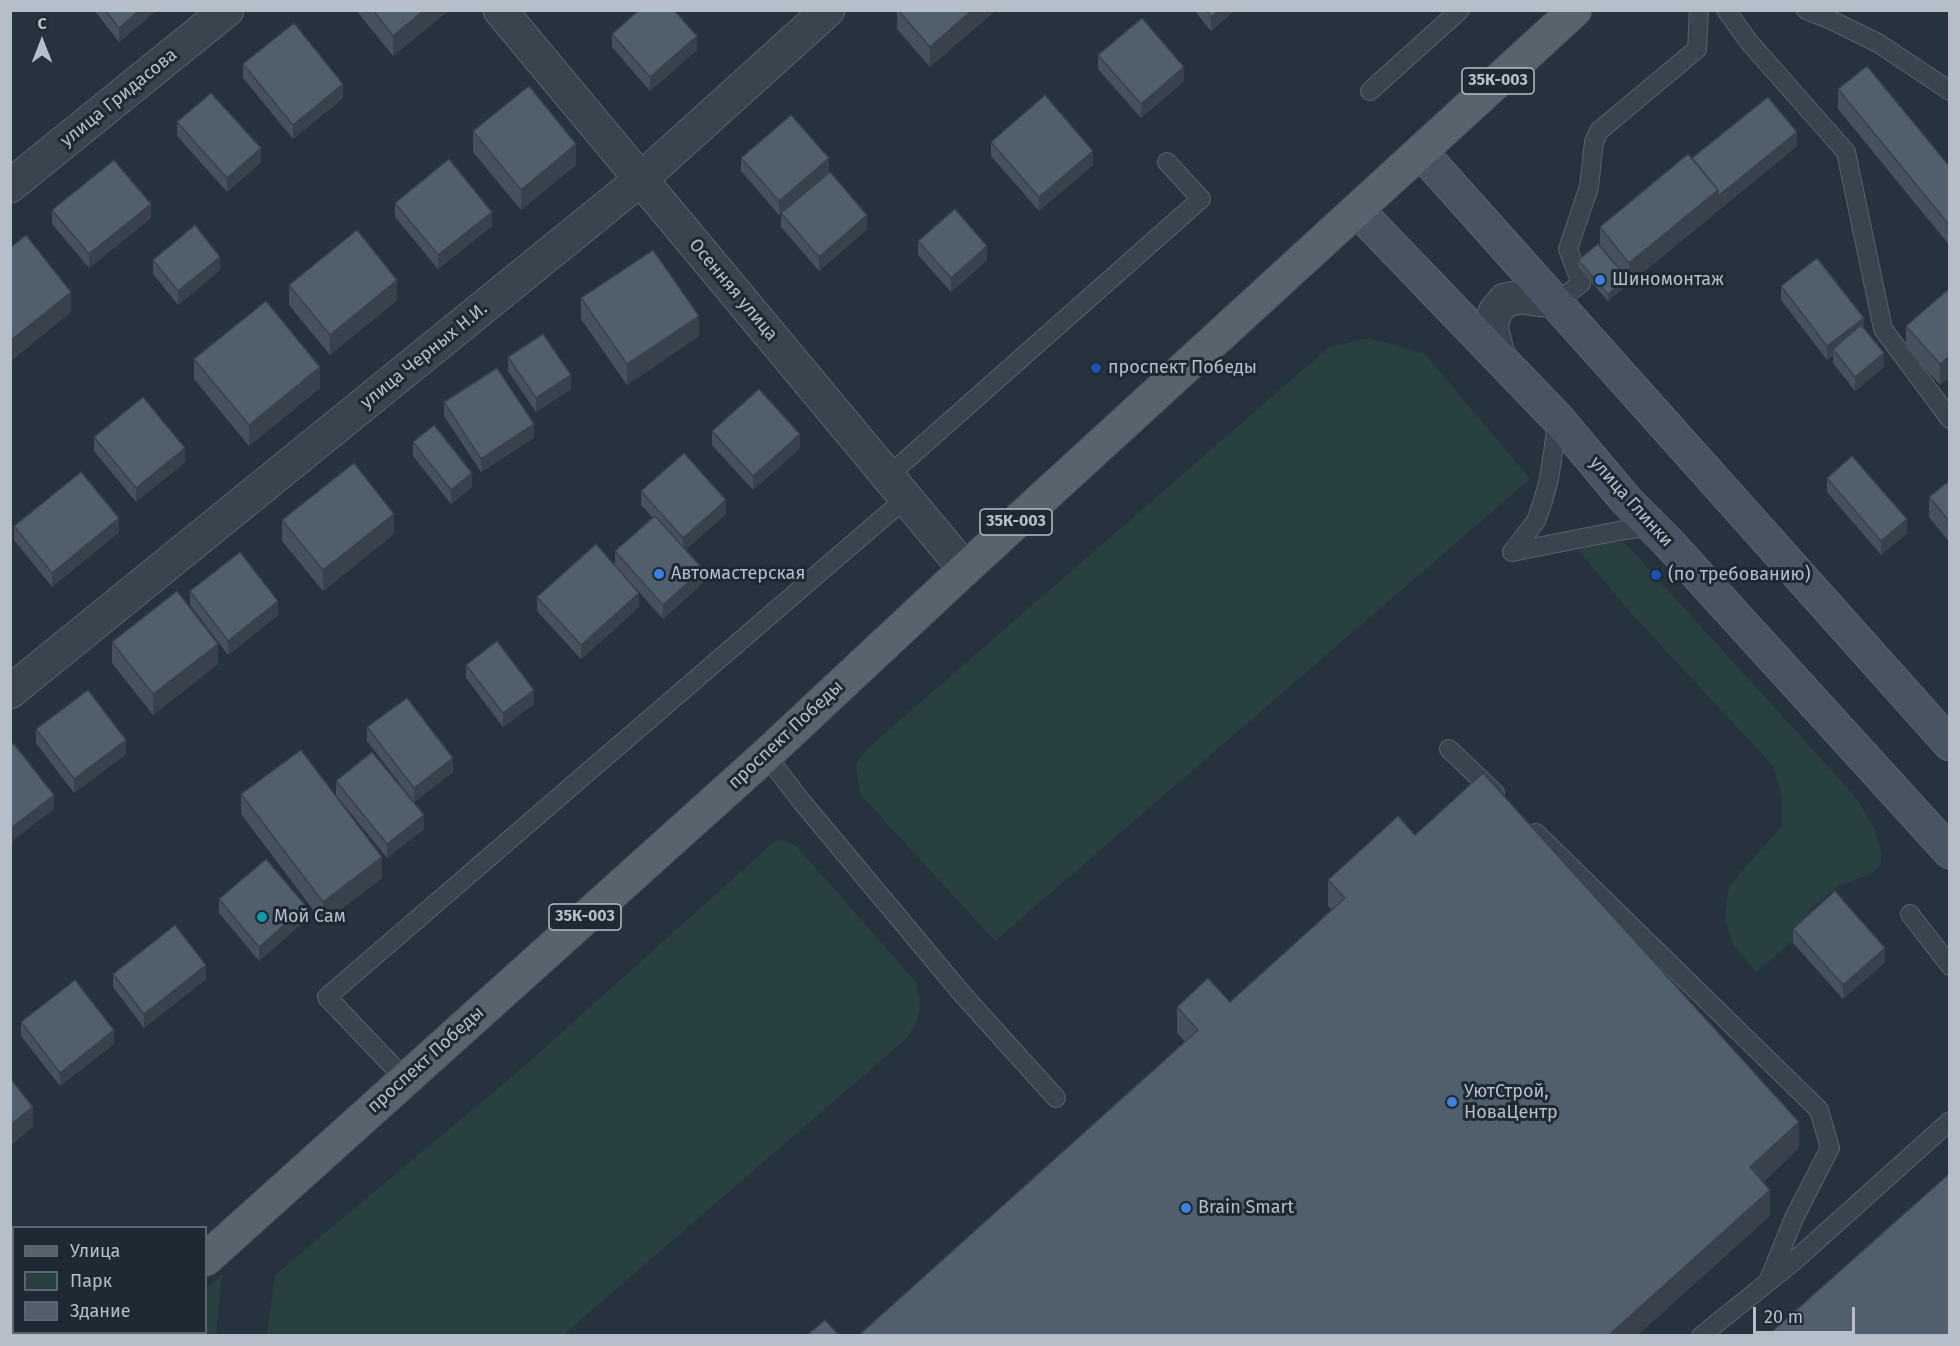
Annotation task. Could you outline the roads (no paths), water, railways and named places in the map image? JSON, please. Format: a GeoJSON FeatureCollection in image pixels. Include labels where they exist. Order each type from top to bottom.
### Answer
{"type":"FeatureCollection","features":[{"type":"Feature","properties":{"kind":"main road","name":"проспект Победы"},"geometry":{"type":"LineString","coordinates":[[207,1258],[766,755],[965,569],[1575,10]]}},
{"type":"Feature","properties":{"kind":"main road"},"geometry":{"type":"LineString","coordinates":[[1421,152],[1950,744]]}},
{"type":"Feature","properties":{"kind":"main road","name":"улица Глинки"},"geometry":{"type":"LineString","coordinates":[[1357,210],[1558,419],[1626,500],[1666,540],[1950,852]]}},
{"type":"Feature","properties":{"kind":"street","name":"улица Гридасова"},"geometry":{"type":"LineString","coordinates":[[10,186],[227,10]]}},
{"type":"Feature","properties":{"kind":"street","name":"Осенняя улица"},"geometry":{"type":"LineString","coordinates":[[501,10],[965,569]]}},
{"type":"Feature","properties":{"kind":"street","name":"улица Черных Н.И."},"geometry":{"type":"LineString","coordinates":[[10,692],[641,179],[828,10]]}},
{"type":"Feature","properties":{"kind":"street"},"geometry":{"type":"LineString","coordinates":[[1498,355],[1491,327],[1495,312],[1505,300],[1521,297],[1557,302]]}},
{"type":"Feature","properties":{"kind":"lane"},"geometry":{"type":"LineString","coordinates":[[1370,91],[1460,10]]}},
{"type":"Feature","properties":{"kind":"lane"},"geometry":{"type":"LineString","coordinates":[[1557,302],[1581,283],[1568,249],[1589,187],[1594,142],[1599,130],[1697,49],[1699,10]]}},
{"type":"Feature","properties":{"kind":"lane"},"geometry":{"type":"LineString","coordinates":[[1726,10],[1749,42],[1846,152],[1883,328],[1950,419]]}},
{"type":"Feature","properties":{"kind":"lane"},"geometry":{"type":"LineString","coordinates":[[1806,10],[1878,44],[1950,91]]}},
{"type":"Feature","properties":{"kind":"lane"},"geometry":{"type":"LineString","coordinates":[[405,1079],[327,997],[897,487],[1201,199],[1167,162]]}},
{"type":"Feature","properties":{"kind":"lane"},"geometry":{"type":"LineString","coordinates":[[1558,419],[1549,479],[1543,501],[1536,521],[1512,552],[1573,538],[1646,526],[1666,540]]}},
{"type":"Feature","properties":{"kind":"lane"},"geometry":{"type":"LineString","coordinates":[[1449,749],[1508,806]]}},
{"type":"Feature","properties":{"kind":"lane"},"geometry":{"type":"LineString","coordinates":[[766,755],[802,802],[964,996],[1056,1098]]}},
{"type":"Feature","properties":{"kind":"lane"},"geometry":{"type":"LineString","coordinates":[[1525,823],[1819,1110],[1830,1148],[1794,1218],[1768,1282]]}},
{"type":"Feature","properties":{"kind":"lane"},"geometry":{"type":"LineString","coordinates":[[1910,914],[1950,966]]}},
{"type":"Feature","properties":{"kind":"lane"},"geometry":{"type":"LineString","coordinates":[[1701,1335],[1768,1282],[1950,1121]]}},
{"type":"Feature","properties":{"kind":"place","name":"Шиномонтаж"},"geometry":{"type":"Point","coordinates":[1600,280]}},
{"type":"Feature","properties":{"kind":"place","name":"проспект Победы"},"geometry":{"type":"Point","coordinates":[1096,368]}},
{"type":"Feature","properties":{"kind":"place","name":"Автомастерская"},"geometry":{"type":"Point","coordinates":[659,574]}},
{"type":"Feature","properties":{"kind":"place","name":"(по требованию)"},"geometry":{"type":"Point","coordinates":[1656,575]}},
{"type":"Feature","properties":{"kind":"place","name":"Мой Сам"},"geometry":{"type":"Point","coordinates":[262,917]}},
{"type":"Feature","properties":{"kind":"place","name":"УютСтрой, НоваЦентр"},"geometry":{"type":"Point","coordinates":[1452,1102]}},
{"type":"Feature","properties":{"kind":"place","name":"Brain Smart"},"geometry":{"type":"Point","coordinates":[1186,1208]}}]}
